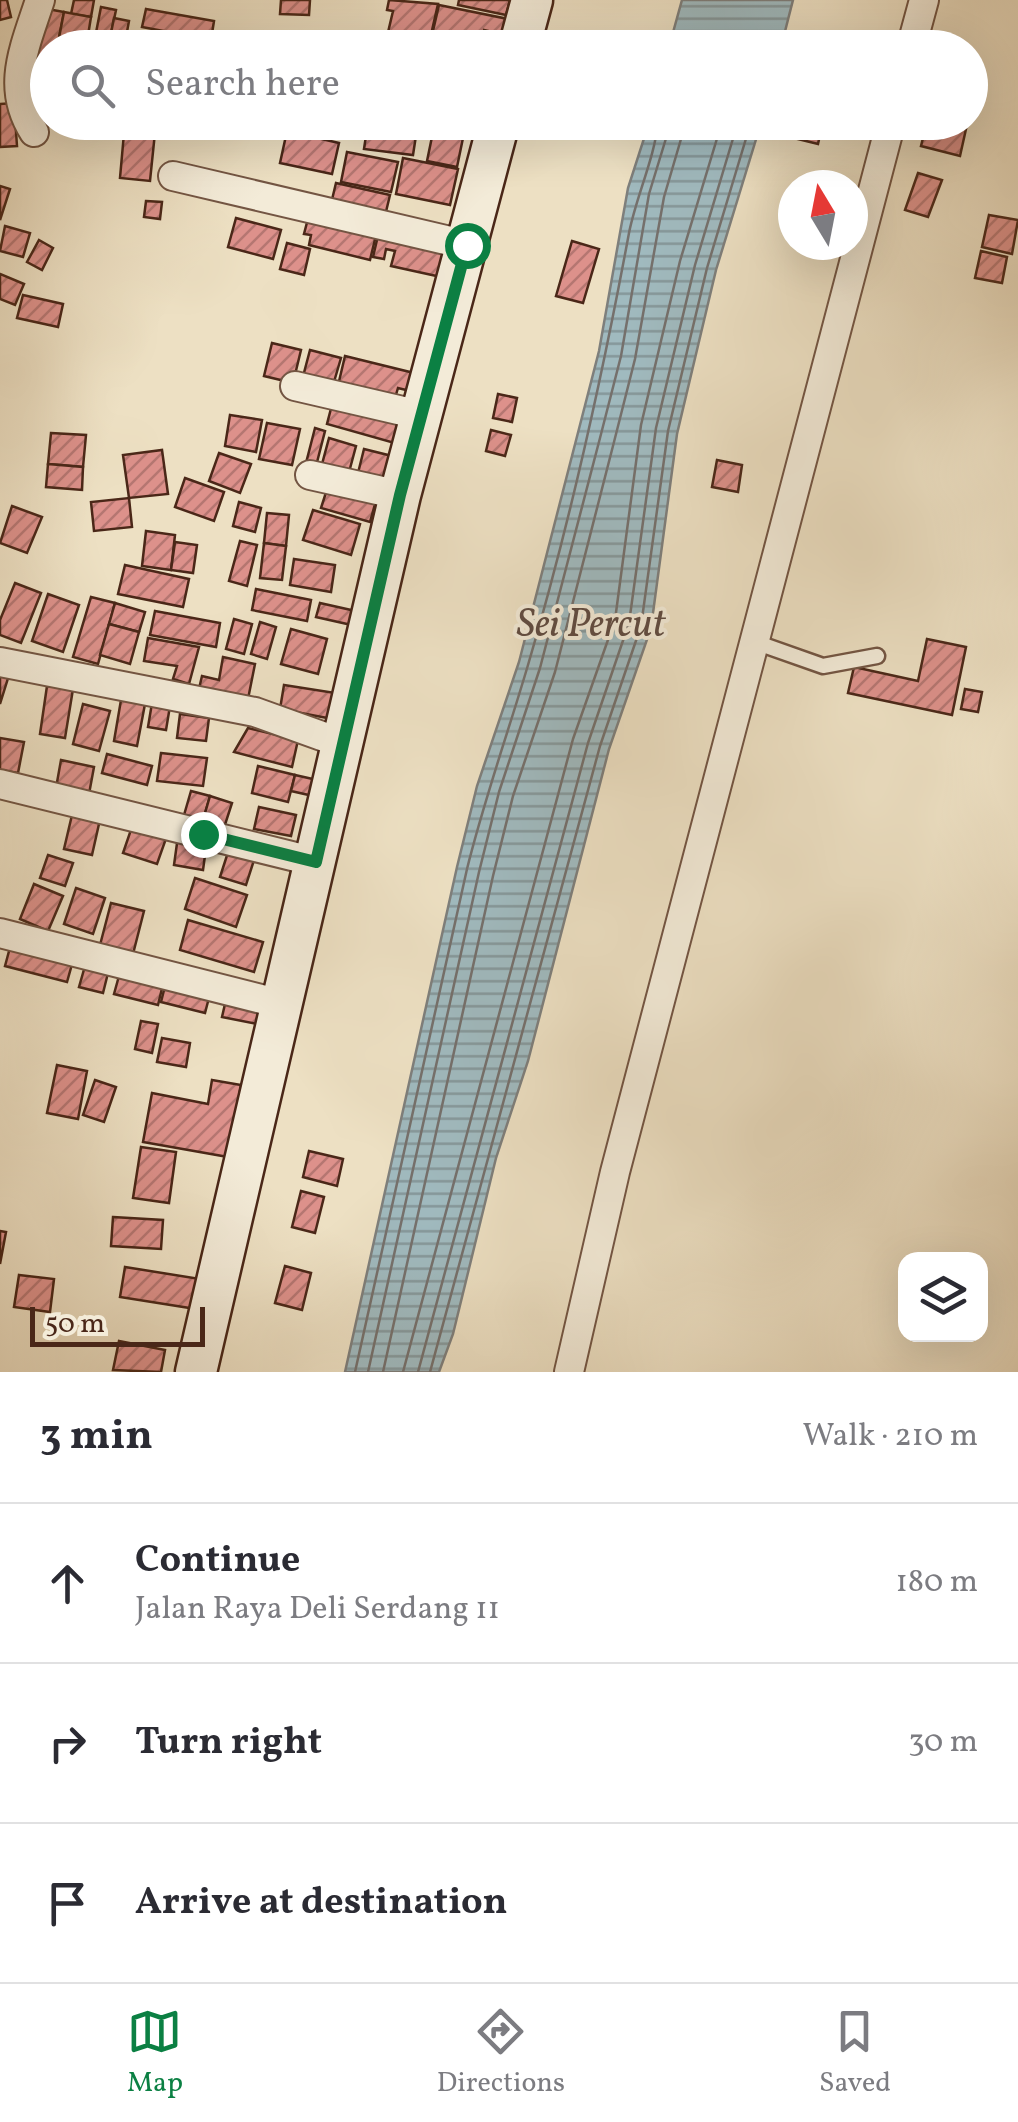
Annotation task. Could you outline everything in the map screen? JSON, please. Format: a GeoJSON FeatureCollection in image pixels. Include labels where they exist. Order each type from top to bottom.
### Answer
{"type":"FeatureCollection","features":[{"type":"Feature","properties":{"kind":"street"},"geometry":{"type":"LineString","coordinates":[[31,30],[40,0]]}},
{"type":"Feature","properties":{"kind":"street"},"geometry":{"type":"LineString","coordinates":[[524,30],[532,0]]}},
{"type":"Feature","properties":{"kind":"street"},"geometry":{"type":"LineString","coordinates":[[916,30],[924,0]]}},
{"type":"Feature","properties":{"kind":"street"},"geometry":{"type":"LineString","coordinates":[[30,32],[17,74],[18,95],[30,123]]}},
{"type":"Feature","properties":{"kind":"street"},"geometry":{"type":"LineString","coordinates":[[196,1372],[400,495],[494,140]]}},
{"type":"Feature","properties":{"kind":"street"},"geometry":{"type":"LineString","coordinates":[[568,1372],[615,1172],[752,641],[886,140]]}},
{"type":"Feature","properties":{"kind":"street"},"geometry":{"type":"LineString","coordinates":[[172,176],[467,245]]}},
{"type":"Feature","properties":{"kind":"street"},"geometry":{"type":"LineString","coordinates":[[295,386],[420,415]]}},
{"type":"Feature","properties":{"kind":"street"},"geometry":{"type":"LineString","coordinates":[[310,475],[400,495]]}},
{"type":"Feature","properties":{"kind":"street"},"geometry":{"type":"LineString","coordinates":[[0,662],[255,712],[344,744]]}},
{"type":"Feature","properties":{"kind":"street"},"geometry":{"type":"LineString","coordinates":[[0,784],[316,862]]}},
{"type":"Feature","properties":{"kind":"street"},"geometry":{"type":"LineString","coordinates":[[0,933],[282,1004]]}},
{"type":"Feature","properties":{"kind":"lane"},"geometry":{"type":"LineString","coordinates":[[752,641],[823,666],[877,656]]}},
{"type":"Feature","properties":{"kind":"water"},"geometry":{"type":"Polygon","coordinates":[[[682,0],[793,0],[785,30],[674,30],[682,0]]]}},
{"type":"Feature","properties":{"kind":"water","name":"Sei Percut"},"geometry":{"type":"Polygon","coordinates":[[[644,140],[756,140],[716,270],[677,434],[651,628],[609,749],[528,1061],[496,1158],[453,1334],[439,1372],[345,1372],[477,786],[519,662],[599,351],[628,188],[644,140]]]}},
{"type":"Feature","properties":{"kind":"building"},"geometry":{"type":"Polygon","coordinates":[[[0,0],[7,0],[11,17],[0,20],[0,0]]]}},
{"type":"Feature","properties":{"kind":"building"},"geometry":{"type":"Polygon","coordinates":[[[74,0],[94,0],[91,17],[71,14],[74,0]]]}},
{"type":"Feature","properties":{"kind":"building"},"geometry":{"type":"Polygon","coordinates":[[[281,0],[310,0],[309,15],[280,14],[281,0]]]}},
{"type":"Feature","properties":{"kind":"building"},"geometry":{"type":"Polygon","coordinates":[[[389,0],[438,4],[432,30],[389,30],[393,11],[387,10],[389,0]]]}},
{"type":"Feature","properties":{"kind":"building"},"geometry":{"type":"Polygon","coordinates":[[[459,0],[510,0],[506,15],[458,5],[459,0]]]}},
{"type":"Feature","properties":{"kind":"building"},"geometry":{"type":"Polygon","coordinates":[[[439,5],[513,20],[511,30],[433,30],[439,5]]]}},
{"type":"Feature","properties":{"kind":"building"},"geometry":{"type":"Polygon","coordinates":[[[101,7],[116,10],[112,30],[97,30],[101,7]]]}},
{"type":"Feature","properties":{"kind":"building"},"geometry":{"type":"Polygon","coordinates":[[[42,8],[64,12],[60,30],[38,30],[42,8]]]}},
{"type":"Feature","properties":{"kind":"building"},"geometry":{"type":"Polygon","coordinates":[[[146,9],[214,21],[213,30],[142,27],[146,9]]]}},
{"type":"Feature","properties":{"kind":"building"},"geometry":{"type":"Polygon","coordinates":[[[64,12],[91,17],[89,30],[60,30],[64,12]]]}},
{"type":"Feature","properties":{"kind":"building"},"geometry":{"type":"Polygon","coordinates":[[[114,18],[129,21],[127,30],[112,30],[114,18]]]}},
{"type":"Feature","properties":{"kind":"building"},"geometry":{"type":"Polygon","coordinates":[[[14,103],[17,146],[0,147],[0,104],[14,103]]]}},
{"type":"Feature","properties":{"kind":"building"},"geometry":{"type":"Polygon","coordinates":[[[123,140],[154,140],[150,181],[120,178],[123,140]]]}},
{"type":"Feature","properties":{"kind":"building"},"geometry":{"type":"Polygon","coordinates":[[[285,140],[339,143],[332,174],[280,163],[285,140]]]}},
{"type":"Feature","properties":{"kind":"building"},"geometry":{"type":"Polygon","coordinates":[[[365,140],[415,140],[413,155],[364,149],[365,140]]]}},
{"type":"Feature","properties":{"kind":"building"},"geometry":{"type":"Polygon","coordinates":[[[431,140],[463,140],[457,167],[427,161],[431,140]]]}},
{"type":"Feature","properties":{"kind":"building"},"geometry":{"type":"Polygon","coordinates":[[[922,140],[964,140],[960,156],[921,146],[922,140]]]}},
{"type":"Feature","properties":{"kind":"building"},"geometry":{"type":"Polygon","coordinates":[[[347,152],[398,162],[391,192],[341,182],[347,152]]]}},
{"type":"Feature","properties":{"kind":"building"},"geometry":{"type":"Polygon","coordinates":[[[403,158],[458,169],[450,205],[396,194],[403,158]]]}},
{"type":"Feature","properties":{"kind":"building"},"geometry":{"type":"Polygon","coordinates":[[[918,173],[942,180],[928,217],[905,210],[918,173]]]}},
{"type":"Feature","properties":{"kind":"building"},"geometry":{"type":"Polygon","coordinates":[[[336,183],[390,195],[384,220],[330,208],[336,183]]]}},
{"type":"Feature","properties":{"kind":"building"},"geometry":{"type":"Polygon","coordinates":[[[0,186],[10,189],[0,220],[0,186]]]}},
{"type":"Feature","properties":{"kind":"building"},"geometry":{"type":"Polygon","coordinates":[[[146,201],[162,202],[160,219],[144,217],[146,201]]]}},
{"type":"Feature","properties":{"kind":"building"},"geometry":{"type":"Polygon","coordinates":[[[310,211],[378,227],[370,260],[309,245],[311,235],[304,234],[310,211]]]}},
{"type":"Feature","properties":{"kind":"building"},"geometry":{"type":"Polygon","coordinates":[[[989,215],[1018,220],[1012,254],[982,247],[989,215]]]}},
{"type":"Feature","properties":{"kind":"building"},"geometry":{"type":"Polygon","coordinates":[[[236,218],[281,230],[273,259],[228,247],[236,218]]]}},
{"type":"Feature","properties":{"kind":"building"},"geometry":{"type":"Polygon","coordinates":[[[5,226],[30,233],[23,257],[0,251],[5,226]]]}},
{"type":"Feature","properties":{"kind":"building"},"geometry":{"type":"Polygon","coordinates":[[[380,227],[449,243],[441,277],[391,266],[395,251],[386,249],[384,259],[373,257],[380,227]]]}},
{"type":"Feature","properties":{"kind":"building"},"geometry":{"type":"Polygon","coordinates":[[[39,240],[53,248],[42,270],[27,262],[39,240]]]}},
{"type":"Feature","properties":{"kind":"building"},"geometry":{"type":"Polygon","coordinates":[[[572,241],[599,249],[583,303],[556,296],[572,241]]]}},
{"type":"Feature","properties":{"kind":"building"},"geometry":{"type":"Polygon","coordinates":[[[287,243],[310,249],[304,275],[280,269],[287,243]]]}},
{"type":"Feature","properties":{"kind":"building"},"geometry":{"type":"Polygon","coordinates":[[[981,251],[1007,257],[1002,283],[975,278],[981,251]]]}},
{"type":"Feature","properties":{"kind":"building"},"geometry":{"type":"Polygon","coordinates":[[[0,274],[24,284],[15,305],[0,299],[0,274]]]}},
{"type":"Feature","properties":{"kind":"building"},"geometry":{"type":"Polygon","coordinates":[[[23,295],[63,304],[58,327],[17,318],[23,295]]]}},
{"type":"Feature","properties":{"kind":"building"},"geometry":{"type":"Polygon","coordinates":[[[272,343],[301,350],[293,383],[264,376],[272,343]]]}},
{"type":"Feature","properties":{"kind":"building"},"geometry":{"type":"Polygon","coordinates":[[[310,350],[341,358],[331,392],[301,384],[310,350]]]}},
{"type":"Feature","properties":{"kind":"building"},"geometry":{"type":"Polygon","coordinates":[[[345,356],[414,373],[410,391],[398,388],[392,408],[336,394],[345,356]]]}},
{"type":"Feature","properties":{"kind":"building"},"geometry":{"type":"Polygon","coordinates":[[[498,394],[517,398],[512,422],[493,418],[498,394]]]}},
{"type":"Feature","properties":{"kind":"building"},"geometry":{"type":"Polygon","coordinates":[[[334,397],[406,415],[398,444],[327,424],[334,397]]]}},
{"type":"Feature","properties":{"kind":"building"},"geometry":{"type":"Polygon","coordinates":[[[230,415],[262,420],[256,452],[225,446],[230,415]]]}},
{"type":"Feature","properties":{"kind":"building"},"geometry":{"type":"Polygon","coordinates":[[[267,423],[300,429],[292,465],[259,459],[267,423]]]}},
{"type":"Feature","properties":{"kind":"building"},"geometry":{"type":"Polygon","coordinates":[[[315,428],[325,431],[315,470],[305,467],[315,428]]]}},
{"type":"Feature","properties":{"kind":"building"},"geometry":{"type":"Polygon","coordinates":[[[491,430],[511,435],[505,456],[486,451],[491,430]]]}},
{"type":"Feature","properties":{"kind":"building"},"geometry":{"type":"Polygon","coordinates":[[[51,433],[86,435],[83,467],[48,464],[51,433]]]}},
{"type":"Feature","properties":{"kind":"building"},"geometry":{"type":"Polygon","coordinates":[[[329,438],[356,446],[348,476],[321,468],[329,438]]]}},
{"type":"Feature","properties":{"kind":"building"},"geometry":{"type":"Polygon","coordinates":[[[364,449],[392,456],[384,488],[356,481],[364,449]]]}},
{"type":"Feature","properties":{"kind":"building"},"geometry":{"type":"Polygon","coordinates":[[[162,450],[168,494],[129,498],[123,455],[162,450]]]}},
{"type":"Feature","properties":{"kind":"building"},"geometry":{"type":"Polygon","coordinates":[[[219,453],[251,464],[240,493],[209,481],[219,453]]]}},
{"type":"Feature","properties":{"kind":"building"},"geometry":{"type":"Polygon","coordinates":[[[717,460],[742,465],[738,492],[712,487],[717,460]]]}},
{"type":"Feature","properties":{"kind":"building"},"geometry":{"type":"Polygon","coordinates":[[[48,464],[83,467],[82,490],[46,487],[48,464]]]}},
{"type":"Feature","properties":{"kind":"building"},"geometry":{"type":"Polygon","coordinates":[[[185,478],[224,492],[214,521],[175,507],[185,478]]]}},
{"type":"Feature","properties":{"kind":"building"},"geometry":{"type":"Polygon","coordinates":[[[329,483],[377,497],[370,522],[321,508],[329,483]]]}},
{"type":"Feature","properties":{"kind":"building"},"geometry":{"type":"Polygon","coordinates":[[[129,498],[132,527],[94,531],[91,502],[129,498]]]}},
{"type":"Feature","properties":{"kind":"building"},"geometry":{"type":"Polygon","coordinates":[[[239,502],[261,508],[255,532],[233,526],[239,502]]]}},
{"type":"Feature","properties":{"kind":"building"},"geometry":{"type":"Polygon","coordinates":[[[12,506],[42,517],[27,553],[0,543],[12,506]]]}},
{"type":"Feature","properties":{"kind":"building"},"geometry":{"type":"Polygon","coordinates":[[[313,510],[360,524],[351,555],[303,540],[313,510]]]}},
{"type":"Feature","properties":{"kind":"building"},"geometry":{"type":"Polygon","coordinates":[[[267,513],[289,515],[286,546],[264,543],[267,513]]]}},
{"type":"Feature","properties":{"kind":"building"},"geometry":{"type":"Polygon","coordinates":[[[146,531],[175,535],[171,570],[142,566],[146,531]]]}},
{"type":"Feature","properties":{"kind":"building"},"geometry":{"type":"Polygon","coordinates":[[[240,541],[257,545],[247,586],[229,581],[240,541]]]}},
{"type":"Feature","properties":{"kind":"building"},"geometry":{"type":"Polygon","coordinates":[[[175,542],[197,545],[193,573],[171,570],[175,542]]]}},
{"type":"Feature","properties":{"kind":"building"},"geometry":{"type":"Polygon","coordinates":[[[264,543],[286,546],[282,580],[260,578],[264,543]]]}},
{"type":"Feature","properties":{"kind":"building"},"geometry":{"type":"Polygon","coordinates":[[[294,559],[335,565],[331,592],[290,585],[294,559]]]}},
{"type":"Feature","properties":{"kind":"building"},"geometry":{"type":"Polygon","coordinates":[[[125,565],[189,579],[183,607],[118,594],[125,565]]]}},
{"type":"Feature","properties":{"kind":"building"},"geometry":{"type":"Polygon","coordinates":[[[15,583],[41,593],[21,643],[0,635],[0,620],[15,583]]]}},
{"type":"Feature","properties":{"kind":"building"},"geometry":{"type":"Polygon","coordinates":[[[256,589],[311,600],[307,621],[252,610],[256,589]]]}},
{"type":"Feature","properties":{"kind":"building"},"geometry":{"type":"Polygon","coordinates":[[[48,594],[79,605],[63,652],[32,641],[48,594]]]}},
{"type":"Feature","properties":{"kind":"building"},"geometry":{"type":"Polygon","coordinates":[[[91,597],[115,603],[98,664],[73,657],[91,597]]]}},
{"type":"Feature","properties":{"kind":"building"},"geometry":{"type":"Polygon","coordinates":[[[115,603],[145,612],[139,632],[109,624],[115,603]]]}},
{"type":"Feature","properties":{"kind":"building"},"geometry":{"type":"Polygon","coordinates":[[[320,603],[360,612],[356,626],[316,617],[320,603]]]}},
{"type":"Feature","properties":{"kind":"building"},"geometry":{"type":"Polygon","coordinates":[[[155,611],[220,623],[216,647],[150,635],[155,611]]]}},
{"type":"Feature","properties":{"kind":"building"},"geometry":{"type":"Polygon","coordinates":[[[234,619],[252,624],[244,654],[226,649],[234,619]]]}},
{"type":"Feature","properties":{"kind":"building"},"geometry":{"type":"Polygon","coordinates":[[[260,622],[276,627],[267,659],[251,654],[260,622]]]}},
{"type":"Feature","properties":{"kind":"building"},"geometry":{"type":"Polygon","coordinates":[[[109,624],[139,632],[130,664],[100,655],[109,624]]]}},
{"type":"Feature","properties":{"kind":"building"},"geometry":{"type":"Polygon","coordinates":[[[291,629],[327,639],[318,674],[281,664],[291,629]]]}},
{"type":"Feature","properties":{"kind":"building"},"geometry":{"type":"Polygon","coordinates":[[[148,638],[199,647],[189,684],[173,679],[177,666],[144,661],[148,638]]]}},
{"type":"Feature","properties":{"kind":"building"},"geometry":{"type":"Polygon","coordinates":[[[927,639],[966,647],[952,715],[848,693],[854,667],[918,681],[927,639]]]}},
{"type":"Feature","properties":{"kind":"building"},"geometry":{"type":"Polygon","coordinates":[[[223,657],[255,664],[247,704],[198,693],[202,676],[219,680],[223,657]]]}},
{"type":"Feature","properties":{"kind":"building"},"geometry":{"type":"Polygon","coordinates":[[[0,672],[9,675],[0,704],[0,672]]]}},
{"type":"Feature","properties":{"kind":"building"},"geometry":{"type":"Polygon","coordinates":[[[284,685],[348,695],[343,721],[280,709],[284,685]]]}},
{"type":"Feature","properties":{"kind":"building"},"geometry":{"type":"Polygon","coordinates":[[[47,686],[73,689],[65,738],[40,734],[47,686]]]}},
{"type":"Feature","properties":{"kind":"building"},"geometry":{"type":"Polygon","coordinates":[[[965,689],[982,692],[978,712],[961,709],[965,689]]]}},
{"type":"Feature","properties":{"kind":"building"},"geometry":{"type":"Polygon","coordinates":[[[121,700],[145,704],[137,746],[114,741],[121,700]]]}},
{"type":"Feature","properties":{"kind":"building"},"geometry":{"type":"Polygon","coordinates":[[[152,703],[170,706],[166,730],[148,727],[152,703]]]}},
{"type":"Feature","properties":{"kind":"building"},"geometry":{"type":"Polygon","coordinates":[[[83,704],[110,711],[99,751],[73,744],[83,704]]]}},
{"type":"Feature","properties":{"kind":"building"},"geometry":{"type":"Polygon","coordinates":[[[180,714],[209,718],[206,741],[177,738],[180,714]]]}},
{"type":"Feature","properties":{"kind":"building"},"geometry":{"type":"Polygon","coordinates":[[[248,728],[298,740],[292,767],[234,752],[248,728]]]}},
{"type":"Feature","properties":{"kind":"building"},"geometry":{"type":"Polygon","coordinates":[[[0,738],[24,742],[18,773],[0,770],[0,738]]]}},
{"type":"Feature","properties":{"kind":"building"},"geometry":{"type":"Polygon","coordinates":[[[161,753],[207,758],[203,786],[157,781],[161,753]]]}},
{"type":"Feature","properties":{"kind":"building"},"geometry":{"type":"Polygon","coordinates":[[[107,754],[152,766],[147,785],[102,773],[107,754]]]}},
{"type":"Feature","properties":{"kind":"building"},"geometry":{"type":"Polygon","coordinates":[[[61,760],[94,767],[89,794],[56,788],[61,760]]]}},
{"type":"Feature","properties":{"kind":"building"},"geometry":{"type":"Polygon","coordinates":[[[258,766],[295,775],[288,802],[252,793],[258,766]]]}},
{"type":"Feature","properties":{"kind":"building"},"geometry":{"type":"Polygon","coordinates":[[[295,775],[326,782],[322,798],[291,791],[295,775]]]}},
{"type":"Feature","properties":{"kind":"building"},"geometry":{"type":"Polygon","coordinates":[[[191,791],[210,796],[201,827],[182,822],[191,791]]]}},
{"type":"Feature","properties":{"kind":"building"},"geometry":{"type":"Polygon","coordinates":[[[210,796],[232,803],[222,834],[201,827],[210,796]]]}},
{"type":"Feature","properties":{"kind":"building"},"geometry":{"type":"Polygon","coordinates":[[[259,807],[296,815],[291,836],[254,829],[259,807]]]}},
{"type":"Feature","properties":{"kind":"building"},"geometry":{"type":"Polygon","coordinates":[[[72,815],[101,815],[92,855],[64,849],[72,815]]]}},
{"type":"Feature","properties":{"kind":"building"},"geometry":{"type":"Polygon","coordinates":[[[135,818],[169,830],[157,864],[123,853],[135,818]]]}},
{"type":"Feature","properties":{"kind":"building"},"geometry":{"type":"Polygon","coordinates":[[[178,836],[207,841],[203,870],[174,865],[178,836]]]}},
{"type":"Feature","properties":{"kind":"building"},"geometry":{"type":"Polygon","coordinates":[[[230,846],[256,854],[246,885],[220,877],[230,846]]]}},
{"type":"Feature","properties":{"kind":"building"},"geometry":{"type":"Polygon","coordinates":[[[48,855],[73,863],[65,886],[40,878],[48,855]]]}},
{"type":"Feature","properties":{"kind":"building"},"geometry":{"type":"Polygon","coordinates":[[[195,878],[247,895],[236,927],[185,909],[195,878]]]}},
{"type":"Feature","properties":{"kind":"building"},"geometry":{"type":"Polygon","coordinates":[[[34,884],[63,896],[48,931],[20,919],[34,884]]]}},
{"type":"Feature","properties":{"kind":"building"},"geometry":{"type":"Polygon","coordinates":[[[76,888],[105,898],[93,934],[64,924],[76,888]]]}},
{"type":"Feature","properties":{"kind":"building"},"geometry":{"type":"Polygon","coordinates":[[[111,903],[144,911],[133,954],[100,945],[111,903]]]}},
{"type":"Feature","properties":{"kind":"building"},"geometry":{"type":"Polygon","coordinates":[[[188,920],[263,942],[254,972],[180,950],[188,920]]]}},
{"type":"Feature","properties":{"kind":"building"},"geometry":{"type":"Polygon","coordinates":[[[12,940],[74,957],[67,982],[5,966],[12,940]]]}},
{"type":"Feature","properties":{"kind":"building"},"geometry":{"type":"Polygon","coordinates":[[[87,959],[110,965],[103,993],[79,987],[87,959]]]}},
{"type":"Feature","properties":{"kind":"building"},"geometry":{"type":"Polygon","coordinates":[[[122,965],[165,976],[158,1005],[114,994],[122,965]]]}},
{"type":"Feature","properties":{"kind":"building"},"geometry":{"type":"Polygon","coordinates":[[[167,978],[211,990],[205,1013],[161,1002],[167,978]]]}},
{"type":"Feature","properties":{"kind":"building"},"geometry":{"type":"Polygon","coordinates":[[[225,1004],[270,1012],[267,1026],[222,1017],[225,1004]]]}},
{"type":"Feature","properties":{"kind":"building"},"geometry":{"type":"Polygon","coordinates":[[[141,1021],[158,1024],[152,1053],[135,1049],[141,1021]]]}},
{"type":"Feature","properties":{"kind":"building"},"geometry":{"type":"Polygon","coordinates":[[[162,1038],[190,1043],[186,1067],[157,1062],[162,1038]]]}},
{"type":"Feature","properties":{"kind":"building"},"geometry":{"type":"Polygon","coordinates":[[[57,1065],[87,1071],[78,1119],[47,1113],[57,1065]]]}},
{"type":"Feature","properties":{"kind":"building"},"geometry":{"type":"Polygon","coordinates":[[[95,1080],[116,1087],[104,1122],[83,1115],[95,1080]]]}},
{"type":"Feature","properties":{"kind":"building"},"geometry":{"type":"Polygon","coordinates":[[[212,1080],[241,1085],[228,1157],[143,1142],[152,1093],[208,1104],[212,1080]]]}},
{"type":"Feature","properties":{"kind":"building"},"geometry":{"type":"Polygon","coordinates":[[[141,1147],[176,1152],[169,1203],[133,1198],[141,1147]]]}},
{"type":"Feature","properties":{"kind":"building"},"geometry":{"type":"Polygon","coordinates":[[[309,1151],[343,1159],[337,1186],[303,1177],[309,1151]]]}},
{"type":"Feature","properties":{"kind":"building"},"geometry":{"type":"Polygon","coordinates":[[[301,1191],[324,1197],[315,1233],[292,1227],[301,1191]]]}},
{"type":"Feature","properties":{"kind":"building"},"geometry":{"type":"Polygon","coordinates":[[[113,1217],[163,1220],[161,1249],[111,1246],[113,1217]]]}},
{"type":"Feature","properties":{"kind":"building"},"geometry":{"type":"Polygon","coordinates":[[[0,1231],[6,1232],[0,1264],[0,1231]]]}},
{"type":"Feature","properties":{"kind":"building"},"geometry":{"type":"Polygon","coordinates":[[[285,1266],[311,1273],[302,1310],[275,1303],[285,1266]]]}},
{"type":"Feature","properties":{"kind":"building"},"geometry":{"type":"Polygon","coordinates":[[[125,1267],[200,1279],[196,1309],[120,1297],[125,1267]]]}},
{"type":"Feature","properties":{"kind":"building"},"geometry":{"type":"Polygon","coordinates":[[[19,1275],[54,1279],[50,1312],[14,1307],[19,1275]]]}},
{"type":"Feature","properties":{"kind":"building"},"geometry":{"type":"Polygon","coordinates":[[[119,1341],[165,1350],[161,1372],[113,1370],[119,1341]]]}},
{"type":"Feature","properties":{"kind":"route"},"geometry":{"type":"LineString","coordinates":[[203,834],[316,862],[400,495],[467,245]]}}]}
